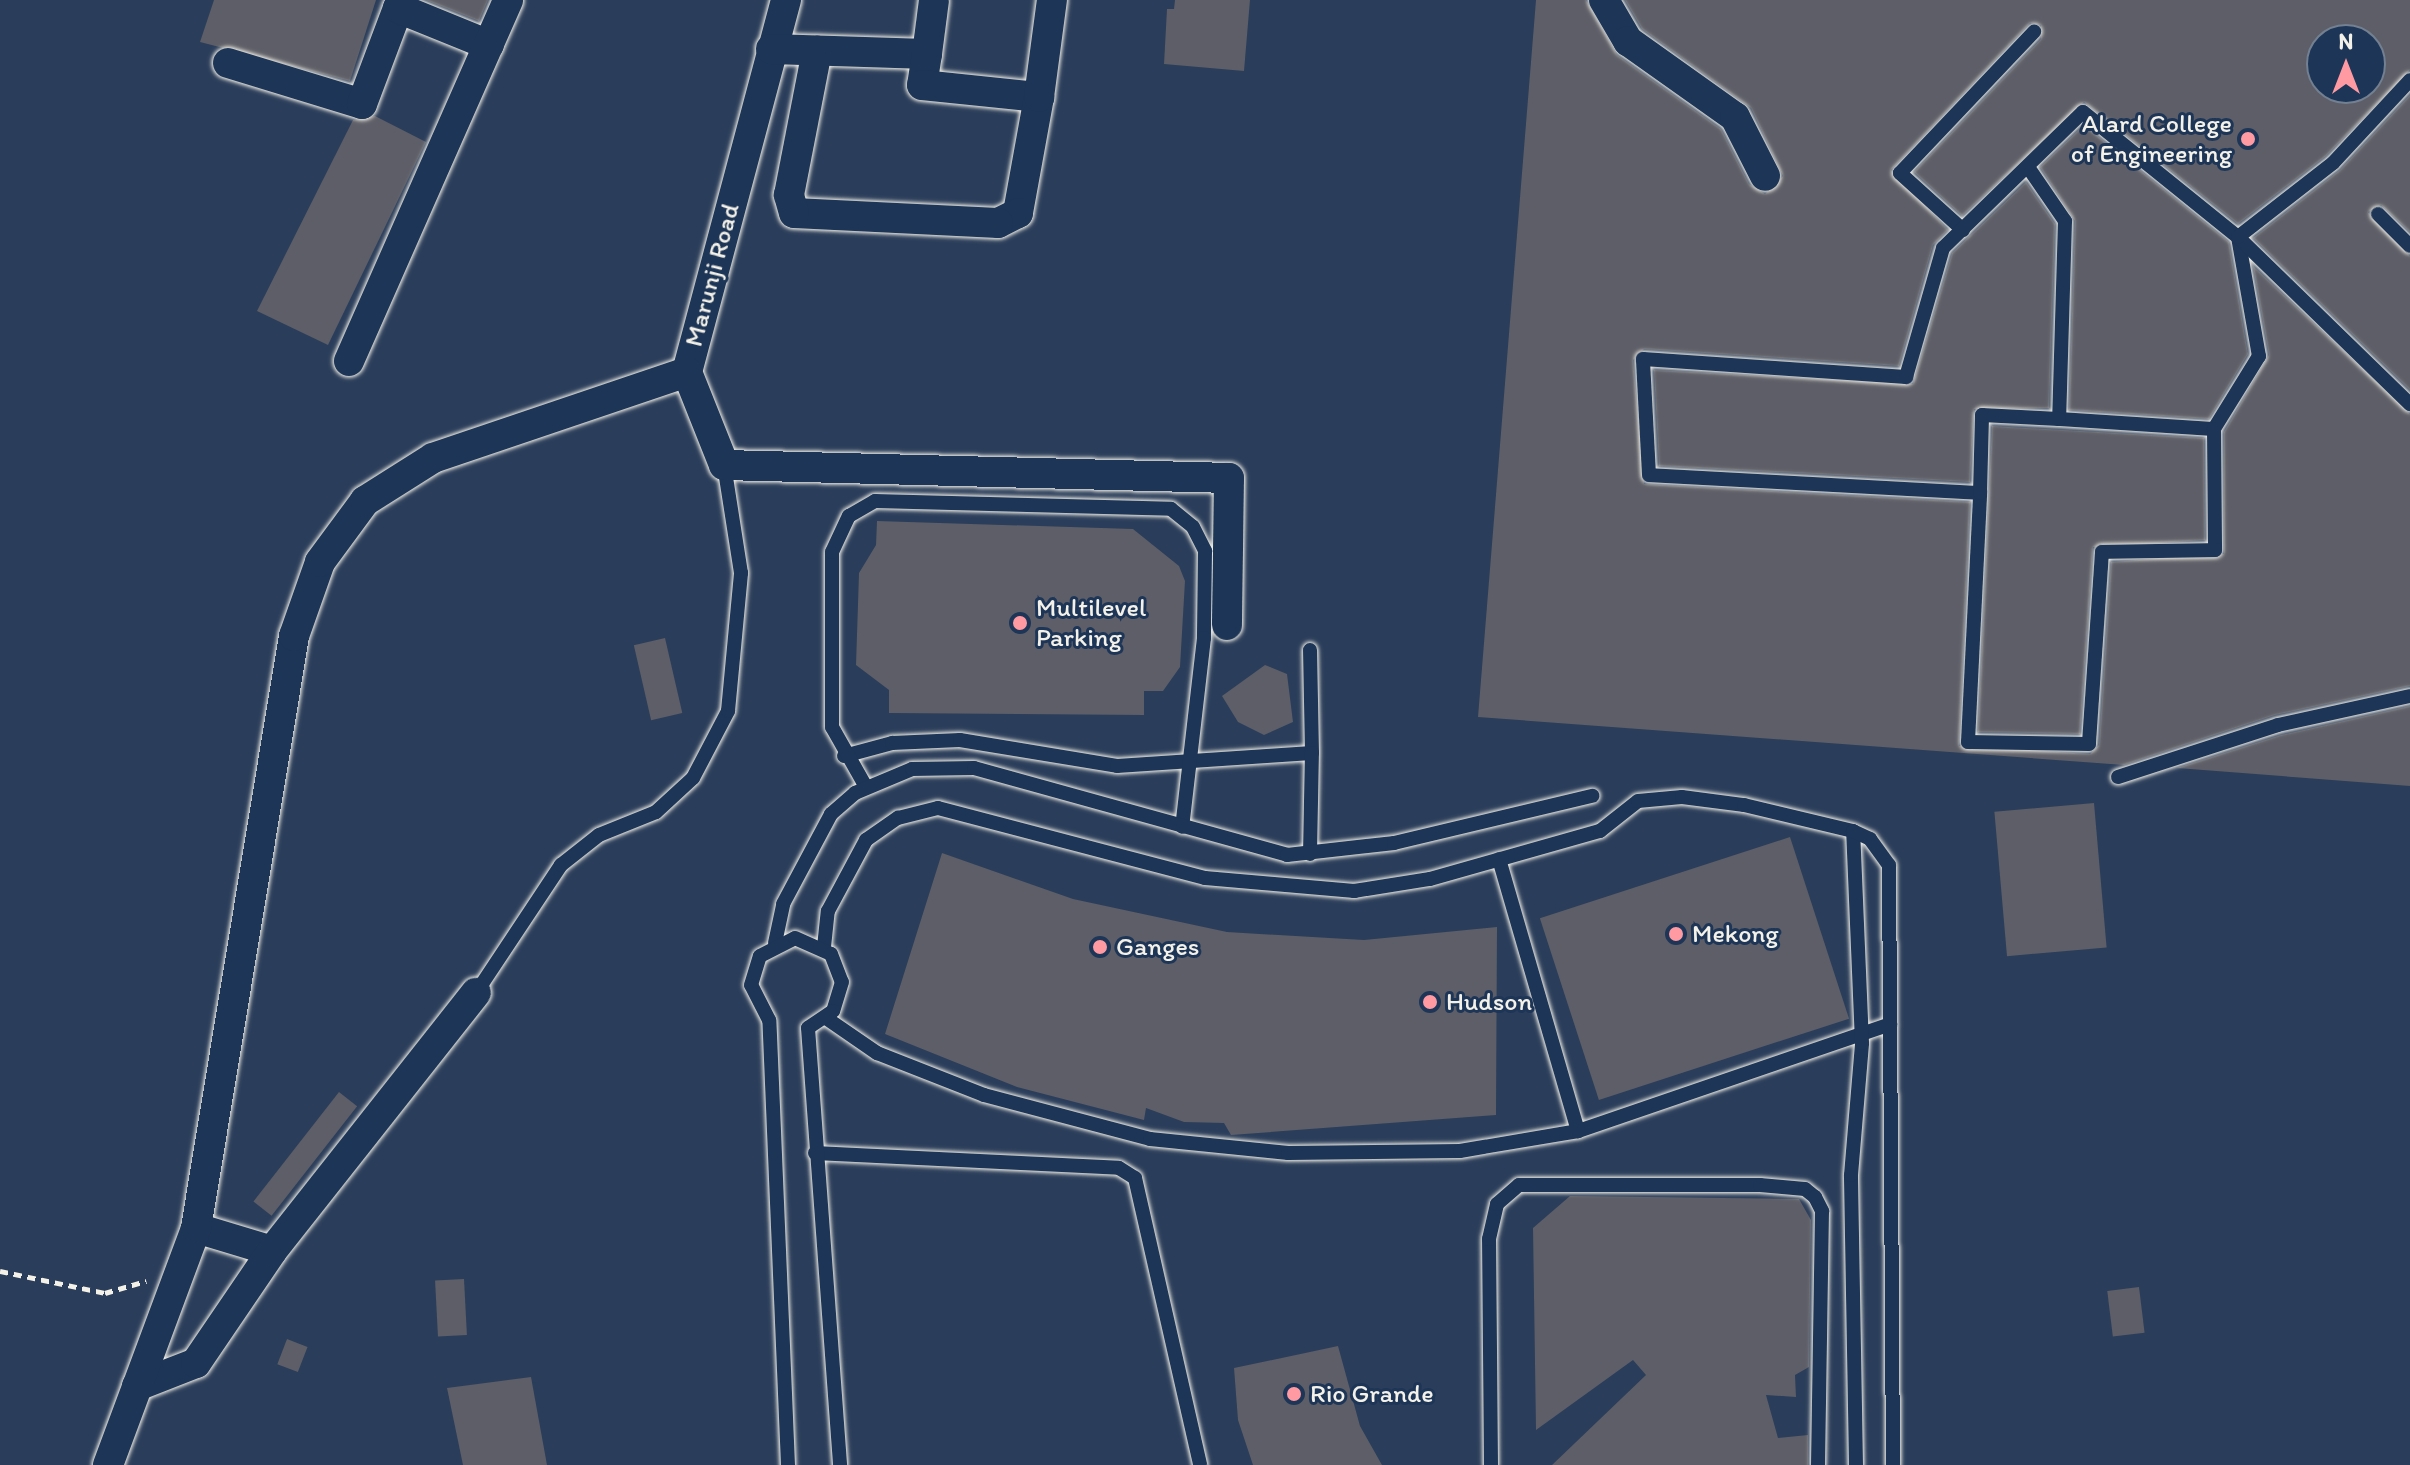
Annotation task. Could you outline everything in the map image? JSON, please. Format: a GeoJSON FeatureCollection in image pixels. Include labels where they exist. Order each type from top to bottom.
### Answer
{"type":"FeatureCollection","features":[{"type":"Feature","properties":{"kind":"street"},"geometry":{"type":"LineString","coordinates":[[349,361],[508,0]]}},
{"type":"Feature","properties":{"kind":"street","name":"Marunji Road"},"geometry":{"type":"LineString","coordinates":[[724,465],[687,372],[786,0]]}},
{"type":"Feature","properties":{"kind":"street"},"geometry":{"type":"LineString","coordinates":[[934,0],[922,85],[1039,97]]}},
{"type":"Feature","properties":{"kind":"street"},"geometry":{"type":"LineString","coordinates":[[817,51],[789,195],[794,213],[1011,221],[1039,97],[1052,0]]}},
{"type":"Feature","properties":{"kind":"street"},"geometry":{"type":"LineString","coordinates":[[1604,0],[1628,41],[1735,117],[1765,176]]}},
{"type":"Feature","properties":{"kind":"street"},"geometry":{"type":"LineString","coordinates":[[228,63],[362,104],[398,8],[489,45]]}},
{"type":"Feature","properties":{"kind":"street"},"geometry":{"type":"LineString","coordinates":[[771,49],[927,54]]}},
{"type":"Feature","properties":{"kind":"street"},"geometry":{"type":"LineString","coordinates":[[108,1465],[196,1228],[294,636],[320,562],[365,501],[433,458],[687,372]]}},
{"type":"Feature","properties":{"kind":"street"},"geometry":{"type":"LineString","coordinates":[[724,465],[1229,478],[1227,625]]}},
{"type":"Feature","properties":{"kind":"street"},"geometry":{"type":"LineString","coordinates":[[137,1386],[196,1363],[272,1251],[476,993]]}},
{"type":"Feature","properties":{"kind":"street"},"geometry":{"type":"LineString","coordinates":[[196,1228],[272,1251]]}},
{"type":"Feature","properties":{"kind":"lane"},"geometry":{"type":"LineString","coordinates":[[1963,230],[1900,173],[2034,32]]}},
{"type":"Feature","properties":{"kind":"lane"},"geometry":{"type":"LineString","coordinates":[[2238,237],[2333,163],[2410,80]]}},
{"type":"Feature","properties":{"kind":"lane"},"geometry":{"type":"LineString","coordinates":[[1980,493],[1649,475],[1643,359],[1906,377],[1943,248],[2030,170],[2083,112],[2238,237],[2410,404]]}},
{"type":"Feature","properties":{"kind":"lane"},"geometry":{"type":"LineString","coordinates":[[2030,170],[2065,221],[2059,419]]}},
{"type":"Feature","properties":{"kind":"lane"},"geometry":{"type":"LineString","coordinates":[[2378,214],[2410,246]]}},
{"type":"Feature","properties":{"kind":"lane"},"geometry":{"type":"LineString","coordinates":[[2214,429],[1982,415],[1968,742],[2089,744],[2102,552],[2215,550],[2214,429],[2259,356],[2238,237]]}},
{"type":"Feature","properties":{"kind":"lane","name":"Marunji Road"},"geometry":{"type":"LineString","coordinates":[[476,993],[561,865],[599,835],[656,812],[693,778],[728,711],[734,669],[740,541],[724,465]]}},
{"type":"Feature","properties":{"kind":"lane"},"geometry":{"type":"LineString","coordinates":[[866,787],[844,756],[832,727],[832,552],[849,516],[875,501],[1171,509],[1193,527],[1205,551],[1204,638],[1184,765],[1182,827]]}},
{"type":"Feature","properties":{"kind":"lane"},"geometry":{"type":"LineString","coordinates":[[1310,650],[1310,854]]}},
{"type":"Feature","properties":{"kind":"lane"},"geometry":{"type":"LineString","coordinates":[[2118,777],[2278,725],[2410,696]]}},
{"type":"Feature","properties":{"kind":"lane"},"geometry":{"type":"LineString","coordinates":[[844,756],[892,743],[960,740],[1117,766],[1184,765],[1312,753]]}},
{"type":"Feature","properties":{"kind":"lane"},"geometry":{"type":"LineString","coordinates":[[788,1465],[769,1020],[756,1005],[751,975],[775,943],[783,904],[831,814],[866,787],[912,769],[974,768],[1182,827],[1244,848],[1310,854],[1394,843],[1592,796]]}},
{"type":"Feature","properties":{"kind":"lane"},"geometry":{"type":"LineString","coordinates":[[840,1465],[808,1028],[826,1018],[842,982],[824,947],[828,911],[866,840],[898,818],[938,808],[1244,886],[1354,891],[1499,859],[1600,831],[1638,801],[1682,797],[1744,805],[1853,831],[1870,839],[1889,865],[1893,1465]]}},
{"type":"Feature","properties":{"kind":"lane"},"geometry":{"type":"LineString","coordinates":[[1853,831],[1861,1031],[1851,1190],[1856,1465]]}},
{"type":"Feature","properties":{"kind":"lane"},"geometry":{"type":"LineString","coordinates":[[1499,859],[1578,1131]]}},
{"type":"Feature","properties":{"kind":"lane"},"geometry":{"type":"LineString","coordinates":[[775,943],[795,938],[824,947]]}},
{"type":"Feature","properties":{"kind":"lane"},"geometry":{"type":"LineString","coordinates":[[826,1018],[877,1053],[984,1095],[1150,1139],[1288,1153],[1460,1151],[1578,1131],[1861,1031],[1890,1024]]}},
{"type":"Feature","properties":{"kind":"lane"},"geometry":{"type":"LineString","coordinates":[[815,1153],[1119,1168],[1135,1178],[1200,1465]]}},
{"type":"Feature","properties":{"kind":"lane"},"geometry":{"type":"LineString","coordinates":[[1491,1465],[1489,1239],[1507,1190],[1760,1185],[1805,1189],[1822,1211],[1818,1465]]}},
{"type":"Feature","properties":{"kind":"path"},"geometry":{"type":"LineString","coordinates":[[0,1271],[105,1293],[178,1272]]}},
{"type":"Feature","properties":{"kind":"building"},"geometry":{"type":"Polygon","coordinates":[[[214,0],[376,0],[350,81],[200,42],[214,0]]]}},
{"type":"Feature","properties":{"kind":"building"},"geometry":{"type":"Polygon","coordinates":[[[426,0],[488,0],[479,21],[426,0]]]}},
{"type":"Feature","properties":{"kind":"building"},"geometry":{"type":"Polygon","coordinates":[[[1175,0],[1250,0],[1244,71],[1164,64],[1167,9],[1174,9],[1175,0]]]}},
{"type":"Feature","properties":{"kind":"building"},"geometry":{"type":"Polygon","coordinates":[[[1536,0],[1586,0],[1617,55],[1721,129],[1749,184],[1765,194],[1783,176],[1751,108],[1642,29],[1625,0],[2410,0],[2410,70],[2386,95],[2386,24],[2306,24],[2306,104],[2377,104],[2326,156],[2238,224],[2084,102],[1962,216],[1914,172],[2041,39],[2041,25],[2030,23],[1891,170],[1948,230],[1933,245],[1899,366],[1644,349],[1633,360],[1644,484],[1970,502],[1959,746],[2090,754],[2099,745],[2111,562],[2224,554],[2224,432],[2269,355],[2253,266],[2410,414],[2410,686],[2275,715],[2124,765],[1478,717],[1536,0]]]}},
{"type":"Feature","properties":{"kind":"building"},"geometry":{"type":"Polygon","coordinates":[[[2410,95],[2410,232],[2381,205],[2368,212],[2410,256],[2410,390],[2253,238],[2340,170],[2410,95]]]}},
{"type":"Feature","properties":{"kind":"building"},"geometry":{"type":"Polygon","coordinates":[[[375,116],[426,142],[328,345],[257,311],[353,120],[375,116]]]}},
{"type":"Feature","properties":{"kind":"building"},"geometry":{"type":"Polygon","coordinates":[[[2084,125],[2229,242],[2248,354],[2209,419],[2069,410],[2075,221],[2040,167],[2084,125]]]}},
{"type":"Feature","properties":{"kind":"building"},"geometry":{"type":"Polygon","coordinates":[[[2026,182],[2055,224],[2049,408],[1974,409],[1970,482],[1659,466],[1654,370],[1913,384],[1952,253],[2026,182]]]}},
{"type":"Feature","properties":{"kind":"building"},"geometry":{"type":"Polygon","coordinates":[[[1992,426],[2204,438],[2205,540],[2093,547],[2080,734],[1978,732],[1992,426]]]}},
{"type":"Feature","properties":{"kind":"building","name":"Multilevel Parking"},"geometry":{"type":"Polygon","coordinates":[[[877,521],[1133,529],[1179,566],[1185,581],[1180,667],[1163,691],[1144,691],[1144,715],[889,713],[889,690],[856,665],[859,573],[876,545],[877,521]]]}},
{"type":"Feature","properties":{"kind":"building"},"geometry":{"type":"Polygon","coordinates":[[[665,638],[682,713],[651,720],[634,645],[665,638]]]}},
{"type":"Feature","properties":{"kind":"building"},"geometry":{"type":"Polygon","coordinates":[[[1265,665],[1287,674],[1293,722],[1264,735],[1238,722],[1222,696],[1265,665]]]}},
{"type":"Feature","properties":{"kind":"building"},"geometry":{"type":"Polygon","coordinates":[[[2410,706],[2410,786],[2177,768],[2281,735],[2410,706]]]}},
{"type":"Feature","properties":{"kind":"building"},"geometry":{"type":"Polygon","coordinates":[[[2094,803],[2107,947],[2007,956],[1994,812],[2094,803]]]}},
{"type":"Feature","properties":{"kind":"building"},"geometry":{"type":"Polygon","coordinates":[[[1790,837],[1849,1019],[1599,1100],[1540,918],[1790,837]]]}},
{"type":"Feature","properties":{"kind":"building"},"geometry":{"type":"Polygon","coordinates":[[[942,853],[1073,899],[1227,932],[1364,940],[1497,927],[1496,1115],[1231,1135],[1224,1123],[1184,1122],[1146,1108],[1144,1120],[1017,1087],[885,1034],[942,853]]]}},
{"type":"Feature","properties":{"kind":"building"},"geometry":{"type":"Polygon","coordinates":[[[339,1092],[357,1106],[272,1216],[253,1202],[339,1092]]]}},
{"type":"Feature","properties":{"kind":"building"},"geometry":{"type":"Polygon","coordinates":[[[1570,1196],[1799,1199],[1811,1220],[1809,1367],[1795,1375],[1796,1397],[1766,1395],[1778,1438],[1808,1435],[1808,1465],[1552,1465],[1646,1375],[1633,1360],[1536,1430],[1533,1228],[1570,1196]]]}},
{"type":"Feature","properties":{"kind":"building"},"geometry":{"type":"Polygon","coordinates":[[[464,1279],[467,1335],[438,1336],[435,1281],[464,1279]]]}},
{"type":"Feature","properties":{"kind":"building"},"geometry":{"type":"Polygon","coordinates":[[[2139,1287],[2145,1333],[2113,1337],[2107,1291],[2139,1287]]]}},
{"type":"Feature","properties":{"kind":"building"},"geometry":{"type":"Polygon","coordinates":[[[287,1339],[308,1347],[298,1372],[277,1364],[287,1339]]]}},
{"type":"Feature","properties":{"kind":"building","name":"Rio Grande"},"geometry":{"type":"Polygon","coordinates":[[[1338,1346],[1360,1426],[1382,1465],[1253,1465],[1238,1420],[1234,1368],[1338,1346]]]}},
{"type":"Feature","properties":{"kind":"building"},"geometry":{"type":"Polygon","coordinates":[[[531,1377],[547,1465],[463,1465],[447,1388],[531,1377]]]}},
{"type":"Feature","properties":{"kind":"place","name":"Alard College of Engineering"},"geometry":{"type":"Point","coordinates":[2248,139]}},
{"type":"Feature","properties":{"kind":"place","name":"Multilevel Parking"},"geometry":{"type":"Point","coordinates":[1020,623]}},
{"type":"Feature","properties":{"kind":"place","name":"Mekong"},"geometry":{"type":"Point","coordinates":[1676,934]}},
{"type":"Feature","properties":{"kind":"place","name":"Ganges"},"geometry":{"type":"Point","coordinates":[1100,947]}},
{"type":"Feature","properties":{"kind":"place","name":"Hudson"},"geometry":{"type":"Point","coordinates":[1430,1002]}},
{"type":"Feature","properties":{"kind":"place","name":"Rio Grande"},"geometry":{"type":"Point","coordinates":[1294,1394]}}]}
